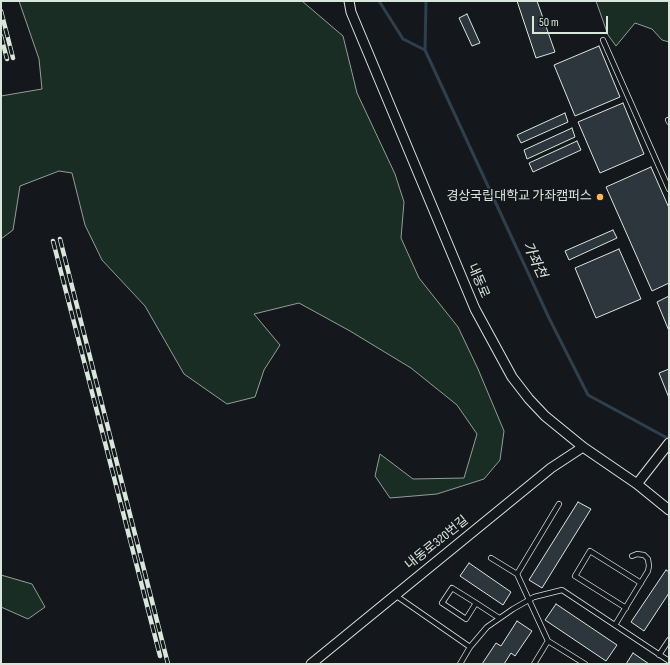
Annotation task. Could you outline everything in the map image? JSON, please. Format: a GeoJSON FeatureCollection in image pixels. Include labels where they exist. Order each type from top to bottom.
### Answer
{"type":"FeatureCollection","features":[{"type":"Feature","properties":{"kind":"street","name":"내동로"},"geometry":{"type":"LineString","coordinates":[[349,1],[351,12],[475,309],[512,378],[545,416],[583,447],[637,484],[669,510]]}},
{"type":"Feature","properties":{"kind":"street"},"geometry":{"type":"LineString","coordinates":[[637,484],[669,443]]}},
{"type":"Feature","properties":{"kind":"street","name":"내동로320번길"},"geometry":{"type":"LineString","coordinates":[[311,664],[551,468],[583,447]]}},
{"type":"Feature","properties":{"kind":"lane"},"geometry":{"type":"LineString","coordinates":[[603,40],[669,189]]}},
{"type":"Feature","properties":{"kind":"lane"},"geometry":{"type":"LineString","coordinates":[[517,574],[559,504]]}},
{"type":"Feature","properties":{"kind":"lane"},"geometry":{"type":"LineString","coordinates":[[626,608],[575,576],[590,551],[641,583]]}},
{"type":"Feature","properties":{"kind":"lane"},"geometry":{"type":"LineString","coordinates":[[615,625],[648,571],[648,559],[644,555],[637,554],[632,556]]}},
{"type":"Feature","properties":{"kind":"lane"},"geometry":{"type":"LineString","coordinates":[[491,558],[517,574],[548,641],[585,664]]}},
{"type":"Feature","properties":{"kind":"lane"},"geometry":{"type":"LineString","coordinates":[[476,603],[466,619],[442,603],[452,588],[476,603],[499,618]]}},
{"type":"Feature","properties":{"kind":"lane"},"geometry":{"type":"LineString","coordinates":[[460,664],[470,647],[487,626],[534,597],[562,590],[669,661]]}},
{"type":"Feature","properties":{"kind":"lane"},"geometry":{"type":"LineString","coordinates":[[395,595],[470,647]]}},
{"type":"Feature","properties":{"kind":"lane"},"geometry":{"type":"LineString","coordinates":[[659,655],[669,640]]}},
{"type":"Feature","properties":{"kind":"lane"},"geometry":{"type":"LineString","coordinates":[[534,664],[548,641]]}},
{"type":"Feature","properties":{"kind":"green space"},"geometry":{"type":"Polygon","coordinates":[[[19,1],[302,1],[343,36],[357,93],[395,174],[404,202],[401,238],[419,278],[458,327],[478,369],[504,431],[500,460],[484,479],[437,494],[390,498],[375,476],[380,454],[413,479],[464,478],[477,434],[457,405],[411,368],[350,331],[299,303],[254,314],[280,345],[264,370],[255,397],[227,404],[184,374],[145,306],[102,260],[85,225],[72,173],[59,171],[20,186],[13,230],[1,239],[1,96],[42,89],[39,59],[19,1]]]}},
{"type":"Feature","properties":{"kind":"green space"},"geometry":{"type":"Polygon","coordinates":[[[596,1],[669,1],[669,42],[662,40],[652,29],[635,23],[616,46],[608,35],[596,1]]]}},
{"type":"Feature","properties":{"kind":"green space"},"geometry":{"type":"Polygon","coordinates":[[[1,575],[32,584],[45,607],[28,619],[1,607],[1,575]]]}},
{"type":"Feature","properties":{"kind":"building"},"geometry":{"type":"Polygon","coordinates":[[[517,1],[537,1],[555,52],[536,58],[517,1]]]}},
{"type":"Feature","properties":{"kind":"building"},"geometry":{"type":"Polygon","coordinates":[[[467,14],[480,43],[472,46],[459,18],[467,14]]]}},
{"type":"Feature","properties":{"kind":"building"},"geometry":{"type":"Polygon","coordinates":[[[599,46],[620,97],[575,116],[554,65],[599,46]]]}},
{"type":"Feature","properties":{"kind":"building"},"geometry":{"type":"Polygon","coordinates":[[[623,103],[644,154],[600,173],[578,122],[623,103]]]}},
{"type":"Feature","properties":{"kind":"building"},"geometry":{"type":"Polygon","coordinates":[[[565,113],[568,122],[521,143],[517,135],[565,113]]]}},
{"type":"Feature","properties":{"kind":"building"},"geometry":{"type":"Polygon","coordinates":[[[572,128],[575,137],[527,159],[524,150],[572,128]]]}},
{"type":"Feature","properties":{"kind":"building"},"geometry":{"type":"Polygon","coordinates":[[[577,141],[581,150],[533,172],[529,163],[577,141]]]}},
{"type":"Feature","properties":{"kind":"building"},"geometry":{"type":"Polygon","coordinates":[[[651,167],[669,208],[669,283],[652,291],[606,187],[651,167]]]}},
{"type":"Feature","properties":{"kind":"building"},"geometry":{"type":"Polygon","coordinates":[[[613,230],[617,238],[569,260],[565,251],[613,230]]]}},
{"type":"Feature","properties":{"kind":"building"},"geometry":{"type":"Polygon","coordinates":[[[619,249],[641,299],[596,318],[575,268],[619,249]]]}},
{"type":"Feature","properties":{"kind":"building"},"geometry":{"type":"Polygon","coordinates":[[[669,296],[669,331],[657,302],[669,296]]]}},
{"type":"Feature","properties":{"kind":"building"},"geometry":{"type":"Polygon","coordinates":[[[669,369],[669,398],[659,373],[669,369]]]}},
{"type":"Feature","properties":{"kind":"building"},"geometry":{"type":"Polygon","coordinates":[[[578,502],[591,509],[542,588],[529,580],[578,502]]]}},
{"type":"Feature","properties":{"kind":"building"},"geometry":{"type":"Polygon","coordinates":[[[469,563],[511,592],[503,605],[460,576],[469,563]]]}},
{"type":"Feature","properties":{"kind":"building"},"geometry":{"type":"Polygon","coordinates":[[[666,570],[669,572],[669,593],[644,631],[631,622],[666,570]]]}},
{"type":"Feature","properties":{"kind":"building"},"geometry":{"type":"Polygon","coordinates":[[[556,604],[617,645],[606,661],[545,620],[556,604]]]}},
{"type":"Feature","properties":{"kind":"building"},"geometry":{"type":"Polygon","coordinates":[[[517,621],[532,631],[515,656],[511,653],[504,664],[482,664],[496,643],[501,646],[517,621]]]}},
{"type":"Feature","properties":{"kind":"building"},"geometry":{"type":"Polygon","coordinates":[[[633,653],[649,664],[626,664],[633,653]]]}},
{"type":"Feature","properties":{"kind":"waterway"},"geometry":{"type":"LineString","coordinates":[[379,1],[403,39],[425,50]]}},
{"type":"Feature","properties":{"kind":"waterway","name":"가좌천"},"geometry":{"type":"LineString","coordinates":[[426,1],[425,50],[549,318],[588,395],[669,439]]}},
{"type":"Feature","properties":{"kind":"railway"},"geometry":{"type":"LineString","coordinates":[[1,11],[13,58]]}},
{"type":"Feature","properties":{"kind":"railway"},"geometry":{"type":"LineString","coordinates":[[1,36],[7,59]]}},
{"type":"Feature","properties":{"kind":"railway"},"geometry":{"type":"LineString","coordinates":[[60,239],[168,664]]}},
{"type":"Feature","properties":{"kind":"railway"},"geometry":{"type":"LineString","coordinates":[[53,241],[160,656]]}},
{"type":"Feature","properties":{"kind":"place","name":"경상국립대학교 가좌캠퍼스"},"geometry":{"type":"Point","coordinates":[600,197]}}]}
